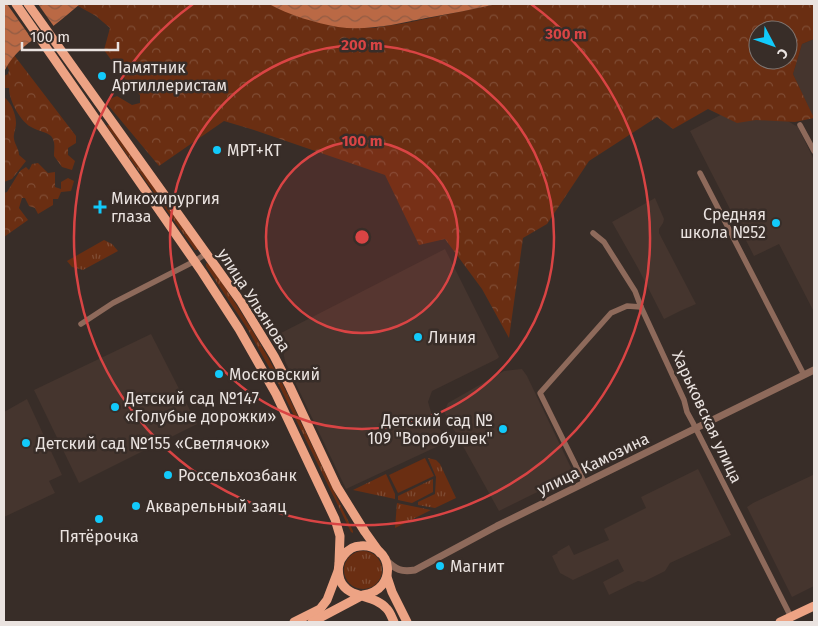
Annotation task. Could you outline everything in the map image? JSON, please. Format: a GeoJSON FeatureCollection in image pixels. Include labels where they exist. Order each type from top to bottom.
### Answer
{"type":"FeatureCollection","features":[{"type":"Feature","properties":{"kind":"main road","name":"улица Ульянова"},"geometry":{"type":"LineString","coordinates":[[16,4],[195,262],[239,329],[276,394],[335,520],[340,536],[339,567]]}},
{"type":"Feature","properties":{"kind":"main road","name":"улица Ульянова"},"geometry":{"type":"LineString","coordinates":[[28,4],[241,302],[274,356],[337,487],[365,532],[383,556]]}},
{"type":"Feature","properties":{"kind":"main road"},"geometry":{"type":"LineString","coordinates":[[294,622],[320,609],[324,605],[342,556],[349,550],[356,546],[365,546],[373,548],[383,556],[388,568],[387,577],[377,591],[363,595],[312,622]]}},
{"type":"Feature","properties":{"kind":"main road"},"geometry":{"type":"LineString","coordinates":[[339,567],[339,578],[343,585],[351,592],[377,600],[388,610],[394,622]]}},
{"type":"Feature","properties":{"kind":"main road"},"geometry":{"type":"LineString","coordinates":[[387,577],[392,592],[407,622]]}},
{"type":"Feature","properties":{"kind":"main road"},"geometry":{"type":"LineString","coordinates":[[780,622],[814,606]]}},
{"type":"Feature","properties":{"kind":"street"},"geometry":{"type":"LineString","coordinates":[[800,125],[814,151]]}},
{"type":"Feature","properties":{"kind":"street"},"geometry":{"type":"LineString","coordinates":[[700,173],[804,375]]}},
{"type":"Feature","properties":{"kind":"street","name":"Харьковская улица"},"geometry":{"type":"LineString","coordinates":[[593,233],[604,242],[635,291],[695,429],[791,617]]}},
{"type":"Feature","properties":{"kind":"street"},"geometry":{"type":"LineString","coordinates":[[81,324],[113,303],[195,262],[207,253]]}},
{"type":"Feature","properties":{"kind":"street"},"geometry":{"type":"LineString","coordinates":[[584,482],[540,393],[611,313],[627,306],[641,307]]}},
{"type":"Feature","properties":{"kind":"street","name":"улица Камозина"},"geometry":{"type":"LineString","coordinates":[[383,556],[393,567],[400,571],[415,570],[584,482],[814,370]]}},
{"type":"Feature","properties":{"kind":"shaded area"},"geometry":{"type":"Polygon","coordinates":[[[814,39],[814,119],[793,74],[794,70],[798,70],[798,57],[802,44],[814,39]]]}},
{"type":"Feature","properties":{"kind":"shaded area","name":"Средняя школа №52"},"geometry":{"type":"Polygon","coordinates":[[[758,104],[798,127],[814,160],[814,312],[779,244],[754,256],[690,131],[732,109],[758,104]]]}},
{"type":"Feature","properties":{"kind":"shaded area"},"geometry":{"type":"Polygon","coordinates":[[[655,198],[664,219],[659,233],[696,304],[664,319],[612,222],[655,198]]]}},
{"type":"Feature","properties":{"kind":"shaded area"},"geometry":{"type":"Polygon","coordinates":[[[445,249],[499,357],[432,391],[428,402],[432,415],[447,442],[346,489],[285,361],[279,343],[285,340],[281,333],[445,249]]]}},
{"type":"Feature","properties":{"kind":"shaded area","name":"Детский сад №147 «Голубые дорожки»"},"geometry":{"type":"Polygon","coordinates":[[[151,334],[197,424],[79,483],[34,390],[151,334]]]}},
{"type":"Feature","properties":{"kind":"shaded area","name":"Детский сад № 109 \"Воробушек\""},"geometry":{"type":"Polygon","coordinates":[[[522,369],[574,474],[499,511],[444,412],[448,403],[504,371],[522,369]]]}},
{"type":"Feature","properties":{"kind":"shaded area","name":"Детский сад №155 «Светлячок»"},"geometry":{"type":"Polygon","coordinates":[[[27,399],[62,475],[49,481],[55,493],[4,517],[4,412],[27,399]]]}},
{"type":"Feature","properties":{"kind":"shaded area"},"geometry":{"type":"Polygon","coordinates":[[[698,469],[731,535],[670,563],[665,571],[643,582],[638,581],[609,595],[603,582],[624,571],[618,559],[573,580],[560,573],[552,556],[557,552],[569,545],[574,555],[609,540],[604,529],[646,508],[641,497],[698,469]]]}},
{"type":"Feature","properties":{"kind":"shaded area"},"geometry":{"type":"Polygon","coordinates":[[[813,475],[814,586],[792,597],[747,507],[813,475]]]}},
{"type":"Feature","properties":{"kind":"green space"},"geometry":{"type":"Polygon","coordinates":[[[80,4],[269,4],[301,17],[339,27],[373,28],[497,4],[814,4],[814,39],[802,44],[798,57],[798,20],[748,20],[748,70],[794,70],[793,74],[814,118],[795,122],[756,120],[737,123],[708,109],[673,129],[657,117],[589,161],[547,224],[523,238],[509,338],[482,289],[445,239],[419,245],[385,175],[224,121],[159,166],[108,105],[110,99],[117,96],[132,105],[140,103],[140,95],[128,83],[104,50],[110,28],[96,16],[78,6],[80,4]]]}},
{"type":"Feature","properties":{"kind":"green space"},"geometry":{"type":"Polygon","coordinates":[[[14,55],[76,136],[76,143],[68,148],[68,155],[75,161],[72,170],[62,167],[54,156],[53,138],[47,133],[33,128],[20,117],[13,105],[9,88],[4,88],[4,76],[8,74],[9,70],[7,66],[14,55]]]}},
{"type":"Feature","properties":{"kind":"green space"},"geometry":{"type":"Polygon","coordinates":[[[4,97],[11,105],[15,116],[14,137],[19,155],[26,161],[12,179],[4,182],[4,97]]]}},
{"type":"Feature","properties":{"kind":"green space"},"geometry":{"type":"Polygon","coordinates":[[[107,125],[112,128],[198,248],[197,250],[195,250],[107,125]]]}},
{"type":"Feature","properties":{"kind":"green space"},"geometry":{"type":"Polygon","coordinates":[[[38,163],[48,173],[55,172],[55,187],[61,189],[61,182],[68,178],[74,181],[71,191],[61,192],[58,199],[53,199],[53,205],[38,214],[35,208],[29,206],[25,198],[22,198],[19,208],[28,220],[4,237],[4,193],[7,192],[20,171],[26,167],[29,170],[32,164],[38,163]]]}},
{"type":"Feature","properties":{"kind":"green space"},"geometry":{"type":"Polygon","coordinates":[[[104,240],[112,244],[118,251],[83,270],[72,267],[67,261],[104,240]]]}},
{"type":"Feature","properties":{"kind":"green space"},"geometry":{"type":"Polygon","coordinates":[[[206,263],[209,264],[238,308],[282,383],[353,533],[279,385],[247,328],[206,266],[206,263]]]}},
{"type":"Feature","properties":{"kind":"green space"},"geometry":{"type":"Polygon","coordinates":[[[425,458],[434,476],[398,493],[389,475],[425,458]]]}},
{"type":"Feature","properties":{"kind":"green space"},"geometry":{"type":"Polygon","coordinates":[[[428,458],[436,460],[440,464],[456,498],[435,508],[418,505],[418,502],[435,494],[436,477],[428,458]]]}},
{"type":"Feature","properties":{"kind":"green space"},"geometry":{"type":"Polygon","coordinates":[[[386,474],[395,494],[395,499],[353,490],[386,474]]]}},
{"type":"Feature","properties":{"kind":"green space"},"geometry":{"type":"Polygon","coordinates":[[[433,479],[433,492],[412,503],[398,500],[398,496],[433,479]]]}},
{"type":"Feature","properties":{"kind":"green space"},"geometry":{"type":"Polygon","coordinates":[[[397,503],[431,510],[395,528],[397,503]]]}},
{"type":"Feature","properties":{"kind":"green space"},"geometry":{"type":"Polygon","coordinates":[[[363,551],[377,556],[382,570],[377,584],[363,589],[349,584],[344,570],[349,556],[363,551]]]}},
{"type":"Feature","properties":{"kind":"water"},"geometry":{"type":"Polygon","coordinates":[[[4,4],[80,4],[19,51],[4,72],[4,4]]]}},
{"type":"Feature","properties":{"kind":"water"},"geometry":{"type":"Polygon","coordinates":[[[269,4],[497,4],[393,25],[349,28],[320,23],[294,15],[269,4]]]}},
{"type":"Feature","properties":{"kind":"pier"},"geometry":{"type":"Polygon","coordinates":[[[7,4],[38,4],[55,28],[34,42],[7,4]]]}},
{"type":"Feature","properties":{"kind":"place","name":"Памятник Артиллеристам"},"geometry":{"type":"Point","coordinates":[102,76]}},
{"type":"Feature","properties":{"kind":"place","name":"МРТ+КТ"},"geometry":{"type":"Point","coordinates":[217,150]}},
{"type":"Feature","properties":{"kind":"place","name":"Микохирургия глаза"},"geometry":{"type":"Point","coordinates":[100,207]}},
{"type":"Feature","properties":{"kind":"place","name":"Средняя школа №52"},"geometry":{"type":"Point","coordinates":[776,223]}},
{"type":"Feature","properties":{"kind":"place","name":"Линия"},"geometry":{"type":"Point","coordinates":[418,337]}},
{"type":"Feature","properties":{"kind":"place","name":"Московский"},"geometry":{"type":"Point","coordinates":[219,374]}},
{"type":"Feature","properties":{"kind":"place","name":"Детский сад №147 «Голубые дорожки»"},"geometry":{"type":"Point","coordinates":[115,407]}},
{"type":"Feature","properties":{"kind":"place","name":"Детский сад № 109 \"Воробушек\""},"geometry":{"type":"Point","coordinates":[503,429]}},
{"type":"Feature","properties":{"kind":"place","name":"Детский сад №155 «Светлячок»"},"geometry":{"type":"Point","coordinates":[26,443]}},
{"type":"Feature","properties":{"kind":"place","name":"Россельхозбанк"},"geometry":{"type":"Point","coordinates":[168,475]}},
{"type":"Feature","properties":{"kind":"place","name":"Акварельный заяц"},"geometry":{"type":"Point","coordinates":[136,506]}},
{"type":"Feature","properties":{"kind":"place","name":"Пятёрочка"},"geometry":{"type":"Point","coordinates":[99,519]}},
{"type":"Feature","properties":{"kind":"place","name":"Магнит"},"geometry":{"type":"Point","coordinates":[440,566]}}]}
